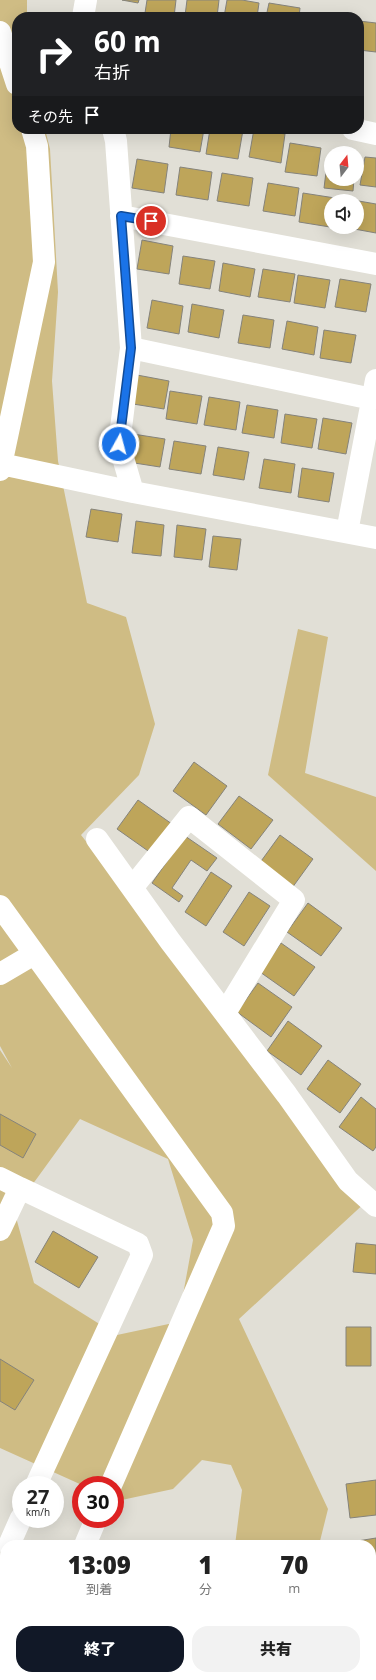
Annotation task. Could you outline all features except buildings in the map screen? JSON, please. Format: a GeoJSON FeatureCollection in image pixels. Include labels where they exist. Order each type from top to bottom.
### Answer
{"type":"FeatureCollection","features":[{"type":"Feature","properties":{"kind":"street"},"geometry":{"type":"LineString","coordinates":[[84,12],[86,0]]}},
{"type":"Feature","properties":{"kind":"street"},"geometry":{"type":"LineString","coordinates":[[0,32],[12,69]]}},
{"type":"Feature","properties":{"kind":"street"},"geometry":{"type":"LineString","coordinates":[[364,131],[376,134]]}},
{"type":"Feature","properties":{"kind":"street"},"geometry":{"type":"LineString","coordinates":[[33,134],[37,146],[44,262],[1,467],[376,538]]}},
{"type":"Feature","properties":{"kind":"street"},"geometry":{"type":"LineString","coordinates":[[114,134],[131,348],[119,444],[133,492]]}},
{"type":"Feature","properties":{"kind":"street"},"geometry":{"type":"LineString","coordinates":[[121,216],[376,264]]}},
{"type":"Feature","properties":{"kind":"street"},"geometry":{"type":"LineString","coordinates":[[131,348],[374,390],[347,532]]}},
{"type":"Feature","properties":{"kind":"street"},"geometry":{"type":"LineString","coordinates":[[132,888],[189,817],[294,900],[225,1013]]}},
{"type":"Feature","properties":{"kind":"street"},"geometry":{"type":"LineString","coordinates":[[97,839],[287,1095],[348,1181],[376,1206]]}},
{"type":"Feature","properties":{"kind":"street"},"geometry":{"type":"LineString","coordinates":[[0,906],[222,1213],[224,1226],[115,1476]]}},
{"type":"Feature","properties":{"kind":"street"},"geometry":{"type":"LineString","coordinates":[[0,974],[34,954]]}},
{"type":"Feature","properties":{"kind":"street"},"geometry":{"type":"LineString","coordinates":[[0,1178],[138,1244],[142,1255],[40,1476]]}},
{"type":"Feature","properties":{"kind":"street"},"geometry":{"type":"LineString","coordinates":[[0,1230],[20,1188]]}},
{"type":"Feature","properties":{"kind":"street"},"geometry":{"type":"LineString","coordinates":[[11,1540],[16,1528]]}},
{"type":"Feature","properties":{"kind":"street"},"geometry":{"type":"LineString","coordinates":[[87,1540],[92,1528]]}},
{"type":"Feature","properties":{"kind":"shaded area"},"geometry":{"type":"Polygon","coordinates":[[[0,0],[27,0],[27,12],[12,12],[12,134],[46,134],[50,149],[58,292],[52,381],[58,461],[87,603],[126,617],[155,724],[139,775],[81,835],[368,1200],[239,1319],[328,1509],[320,1540],[236,1540],[242,1490],[231,1465],[202,1460],[173,1489],[124,1500],[124,1476],[72,1476],[72,1480],[0,1448],[0,1050],[12,1068],[0,1046],[0,0]],[[80,1119],[14,1210],[34,1283],[117,1335],[178,1322],[193,1240],[168,1159],[80,1119]]]}},
{"type":"Feature","properties":{"kind":"shaded area"},"geometry":{"type":"Polygon","coordinates":[[[298,629],[328,637],[305,773],[376,797],[376,871],[268,775],[298,629]]]}},
{"type":"Feature","properties":{"kind":"route"},"geometry":{"type":"LineString","coordinates":[[119,444],[131,348],[121,216],[151,221]]}}]}
